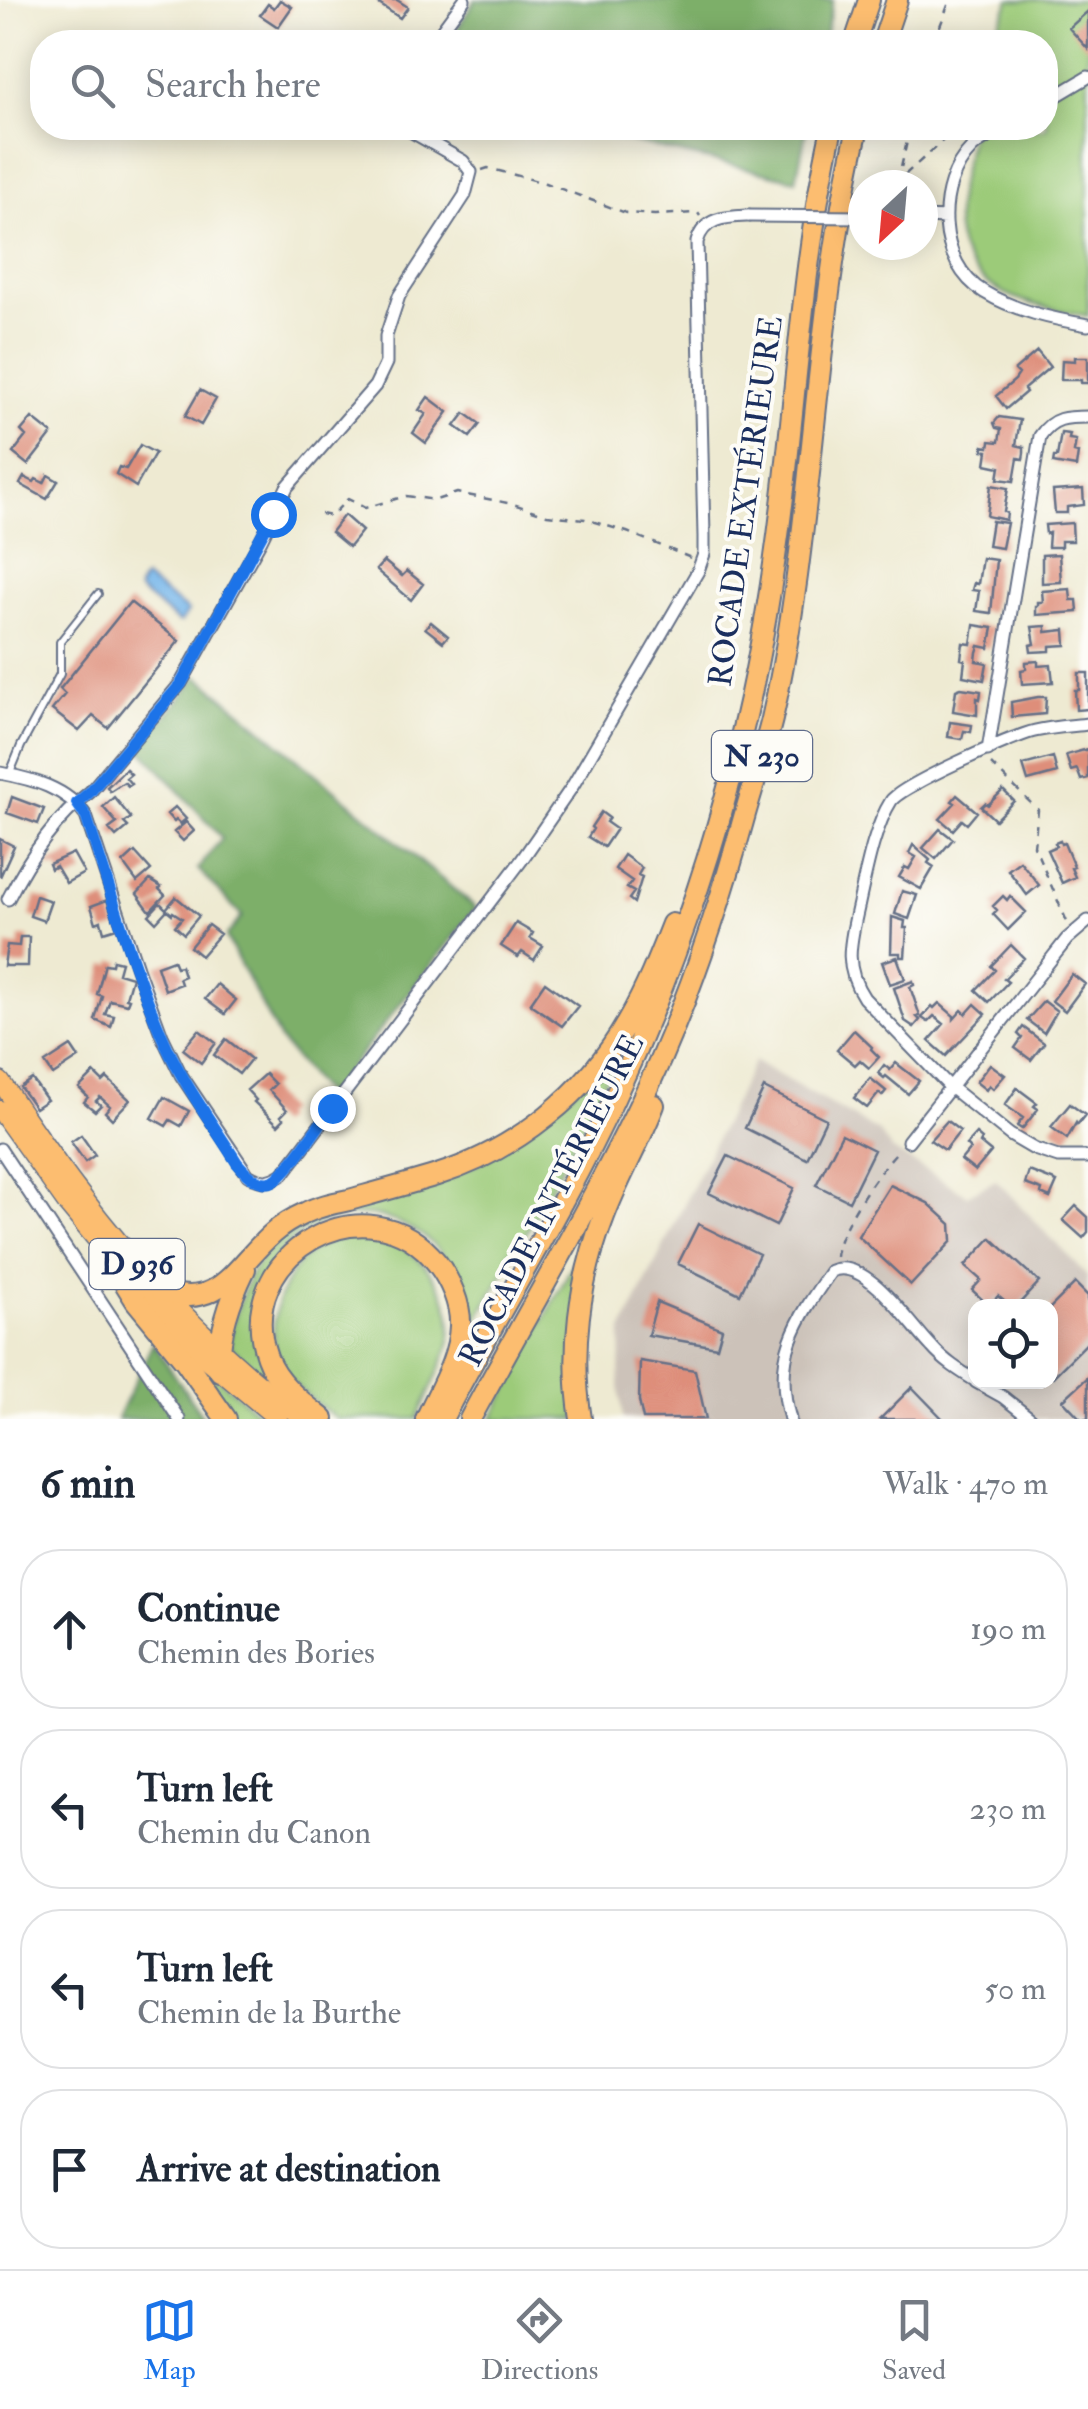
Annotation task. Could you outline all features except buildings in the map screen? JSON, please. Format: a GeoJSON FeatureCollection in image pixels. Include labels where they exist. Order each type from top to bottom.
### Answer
{"type":"FeatureCollection","features":[{"type":"Feature","properties":{"kind":"highway"},"geometry":{"type":"LineString","coordinates":[[859,30],[868,0]]}},
{"type":"Feature","properties":{"kind":"highway"},"geometry":{"type":"LineString","coordinates":[[887,30],[898,0]]}},
{"type":"Feature","properties":{"kind":"highway","name":"ROCADE EXTÉRIEURE"},"geometry":{"type":"LineString","coordinates":[[442,1419],[613,1102],[671,966],[726,798],[764,628],[784,490],[802,299],[829,140]]}},
{"type":"Feature","properties":{"kind":"highway","name":"ROCADE INTÉRIEURE"},"geometry":{"type":"LineString","coordinates":[[470,1419],[636,1112],[694,976],[722,898],[771,722],[790,629],[837,229],[856,140]]}},
{"type":"Feature","properties":{"kind":"highway"},"geometry":{"type":"LineString","coordinates":[[162,1290],[174,1295],[200,1296],[222,1285],[276,1230],[308,1211],[477,1160],[538,1123],[582,1084],[607,1055],[643,992],[726,798]]}},
{"type":"Feature","properties":{"kind":"highway"},"geometry":{"type":"LineString","coordinates":[[581,1419],[576,1354],[588,1264],[602,1221],[669,1065],[694,976]]}},
{"type":"Feature","properties":{"kind":"highway"},"geometry":{"type":"LineString","coordinates":[[323,1419],[289,1389],[267,1357],[262,1334],[265,1298],[284,1262],[310,1239],[326,1231],[364,1226],[385,1228],[419,1244],[446,1275],[458,1305],[458,1345],[426,1419]]}},
{"type":"Feature","properties":{"kind":"highway"},"geometry":{"type":"LineString","coordinates":[[103,1248],[136,1301],[226,1419]]}},
{"type":"Feature","properties":{"kind":"highway"},"geometry":{"type":"LineString","coordinates":[[220,1361],[232,1295],[250,1258]]}},
{"type":"Feature","properties":{"kind":"highway"},"geometry":{"type":"LineString","coordinates":[[484,1419],[513,1340]]}},
{"type":"Feature","properties":{"kind":"main road","name":"D 936"},"geometry":{"type":"LineString","coordinates":[[0,1081],[80,1195],[220,1361],[278,1419]]}},
{"type":"Feature","properties":{"kind":"main road","name":"D 936"},"geometry":{"type":"LineString","coordinates":[[0,1110],[103,1248],[180,1332],[304,1419]]}},
{"type":"Feature","properties":{"kind":"street"},"geometry":{"type":"LineString","coordinates":[[442,30],[464,0]]}},
{"type":"Feature","properties":{"kind":"street"},"geometry":{"type":"LineString","coordinates":[[1058,95],[1088,77]]}},
{"type":"Feature","properties":{"kind":"street"},"geometry":{"type":"LineString","coordinates":[[8,899],[24,867],[48,835],[90,792],[181,684],[287,487],[375,386],[386,362],[386,336],[399,296],[465,194],[470,172],[464,161],[426,140]]}},
{"type":"Feature","properties":{"kind":"street"},"geometry":{"type":"LineString","coordinates":[[983,140],[962,161],[948,192],[948,236],[963,275],[982,291],[1005,302],[1088,325]]}},
{"type":"Feature","properties":{"kind":"street"},"geometry":{"type":"LineString","coordinates":[[3,774],[56,788],[77,803],[86,816],[136,968],[181,1075],[237,1163],[248,1175],[271,1182],[283,1174],[531,847],[572,787],[689,590],[704,554],[697,257],[700,231],[719,218],[848,217]]}},
{"type":"Feature","properties":{"kind":"street"},"geometry":{"type":"LineString","coordinates":[[938,218],[946,218]]}},
{"type":"Feature","properties":{"kind":"street"},"geometry":{"type":"LineString","coordinates":[[984,752],[1040,436],[1060,418],[1088,417]]}},
{"type":"Feature","properties":{"kind":"street"},"geometry":{"type":"LineString","coordinates":[[1088,724],[1033,732],[892,796],[879,825],[861,895],[849,966],[864,998],[950,1087],[1010,1135],[1034,1149],[1058,1156],[1088,1157]]}},
{"type":"Feature","properties":{"kind":"street"},"geometry":{"type":"LineString","coordinates":[[908,1141],[1072,934],[1088,921]]}},
{"type":"Feature","properties":{"kind":"street"},"geometry":{"type":"LineString","coordinates":[[0,1149],[179,1419]]}},
{"type":"Feature","properties":{"kind":"street"},"geometry":{"type":"LineString","coordinates":[[790,1419],[782,1385],[786,1355],[803,1314],[831,1271],[838,1268],[861,1274],[878,1287],[934,1350],[968,1375]]}},
{"type":"Feature","properties":{"kind":"street"},"geometry":{"type":"LineString","coordinates":[[989,1389],[1031,1419]]}},
{"type":"Feature","properties":{"kind":"lane"},"geometry":{"type":"LineString","coordinates":[[3,774],[60,674],[60,642],[98,594]]}},
{"type":"Feature","properties":{"kind":"path"},"geometry":{"type":"LineString","coordinates":[[939,30],[950,0]]}},
{"type":"Feature","properties":{"kind":"path"},"geometry":{"type":"LineString","coordinates":[[907,140],[898,180],[943,140]]}},
{"type":"Feature","properties":{"kind":"path"},"geometry":{"type":"LineString","coordinates":[[470,172],[488,168],[545,183],[626,213],[698,213],[705,226]]}},
{"type":"Feature","properties":{"kind":"path"},"geometry":{"type":"LineString","coordinates":[[321,514],[331,516],[348,500],[364,508],[406,496],[436,500],[456,493],[547,515],[585,519],[701,563]]}},
{"type":"Feature","properties":{"kind":"path"},"geometry":{"type":"LineString","coordinates":[[984,752],[1038,810],[1034,846],[1072,934]]}},
{"type":"Feature","properties":{"kind":"path"},"geometry":{"type":"LineString","coordinates":[[838,1268],[838,1242],[883,1166],[908,1141]]}},
{"type":"Feature","properties":{"kind":"shaded area"},"geometry":{"type":"Polygon","coordinates":[[[754,1061],[879,1132],[891,1149],[967,1195],[996,1180],[1088,1277],[1088,1419],[623,1419],[619,1385],[622,1331],[754,1061]]]}},
{"type":"Feature","properties":{"kind":"green space"},"geometry":{"type":"Polygon","coordinates":[[[475,0],[833,0],[827,30],[456,30],[475,0]]]}},
{"type":"Feature","properties":{"kind":"green space"},"geometry":{"type":"Polygon","coordinates":[[[1010,0],[1088,0],[1088,316],[1001,292],[970,265],[960,245],[956,210],[969,140],[1058,140],[1058,30],[996,30],[1010,0]]]}},
{"type":"Feature","properties":{"kind":"green space"},"geometry":{"type":"Polygon","coordinates":[[[624,140],[804,140],[796,180],[624,140]]]}},
{"type":"Feature","properties":{"kind":"green space"},"geometry":{"type":"Polygon","coordinates":[[[198,676],[476,908],[327,1097],[280,1040],[226,937],[242,916],[198,869],[222,838],[140,748],[198,676]]]}},
{"type":"Feature","properties":{"kind":"green space"},"geometry":{"type":"Polygon","coordinates":[[[612,1060],[614,1063],[554,1182],[517,1250],[513,1248],[508,1255],[512,1258],[471,1330],[448,1264],[435,1246],[396,1222],[351,1215],[321,1223],[294,1239],[266,1275],[265,1375],[232,1348],[233,1322],[248,1279],[276,1243],[322,1215],[476,1165],[612,1060]]]}},
{"type":"Feature","properties":{"kind":"green space"},"geometry":{"type":"Polygon","coordinates":[[[592,1228],[576,1419],[492,1419],[592,1228]]]}},
{"type":"Feature","properties":{"kind":"green space"},"geometry":{"type":"Polygon","coordinates":[[[366,1236],[389,1241],[415,1256],[436,1280],[448,1309],[448,1349],[417,1419],[336,1419],[295,1384],[277,1355],[274,1338],[278,1302],[295,1269],[325,1243],[366,1236]]]}},
{"type":"Feature","properties":{"kind":"green space"},"geometry":{"type":"Polygon","coordinates":[[[153,1343],[204,1419],[117,1419],[153,1343]]]}},
{"type":"Feature","properties":{"kind":"green space"},"geometry":{"type":"Polygon","coordinates":[[[186,1351],[265,1419],[234,1419],[186,1351]]]}},
{"type":"Feature","properties":{"kind":"water"},"geometry":{"type":"Polygon","coordinates":[[[144,578],[188,611],[181,622],[139,591],[144,578]]]}},
{"type":"Feature","properties":{"kind":"route"},"geometry":{"type":"LineString","coordinates":[[273,514],[181,684],[77,803],[86,816],[162,1036],[181,1075],[237,1163],[248,1175],[271,1182],[283,1174],[332,1108]]}}]}
